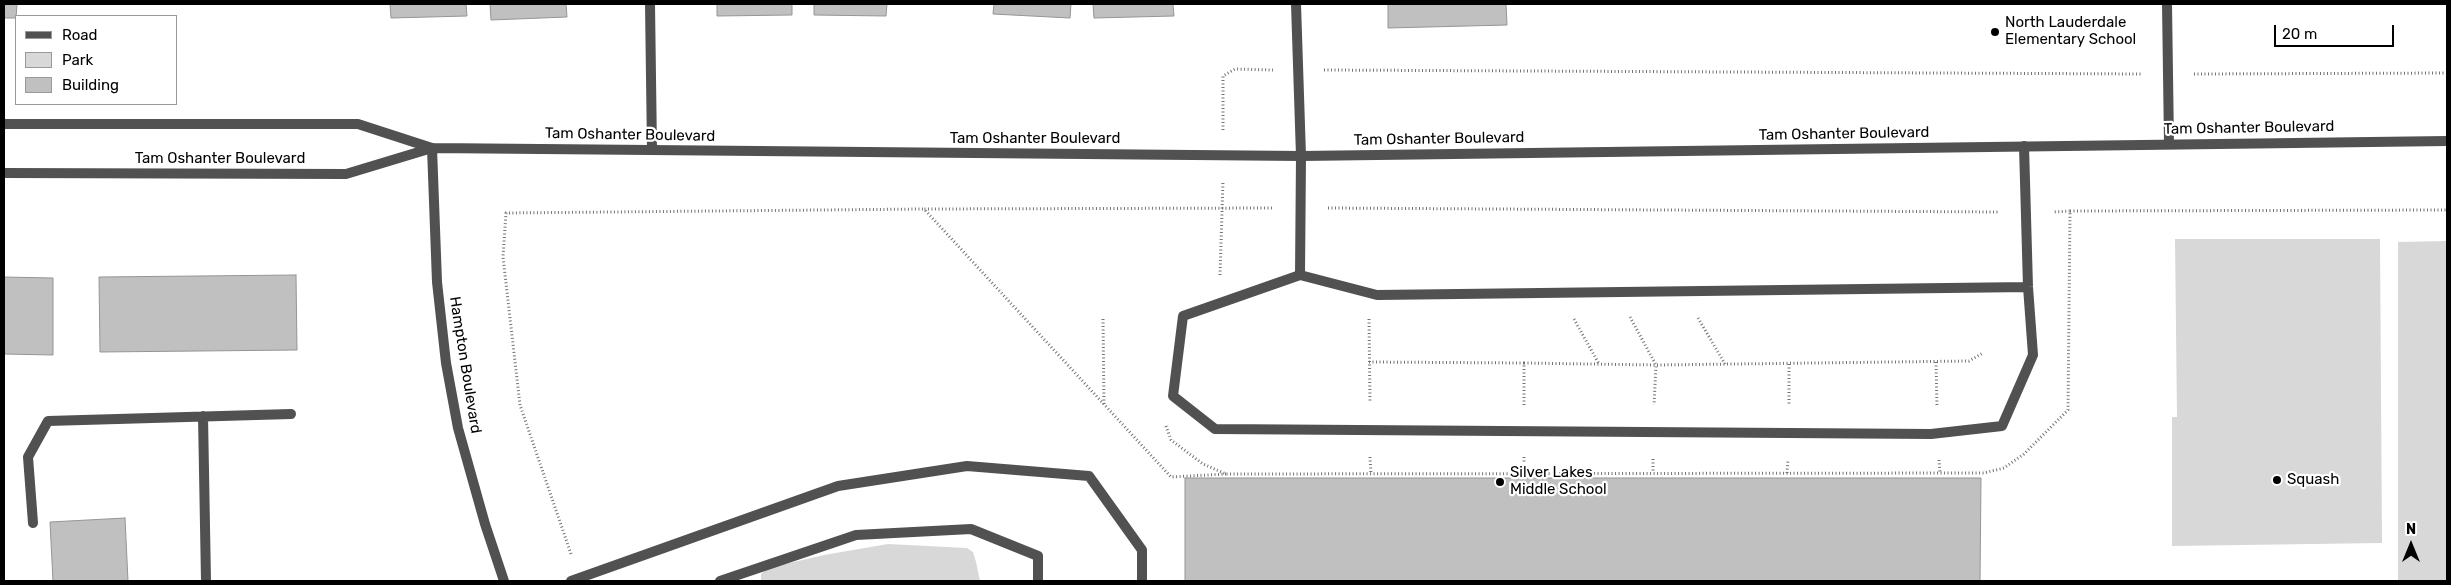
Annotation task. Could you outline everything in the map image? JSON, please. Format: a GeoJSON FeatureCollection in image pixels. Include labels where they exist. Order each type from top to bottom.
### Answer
{"type":"FeatureCollection","features":[{"type":"Feature","properties":{"kind":"street"},"geometry":{"type":"LineString","coordinates":[[650,4],[652,150]]}},
{"type":"Feature","properties":{"kind":"street"},"geometry":{"type":"LineString","coordinates":[[1296,4],[1301,156],[1300,275]]}},
{"type":"Feature","properties":{"kind":"street"},"geometry":{"type":"LineString","coordinates":[[2167,4],[2169,144]]}},
{"type":"Feature","properties":{"kind":"street","name":"Tam Oshanter Boulevard"},"geometry":{"type":"LineString","coordinates":[[4,124],[358,124],[432,148]]}},
{"type":"Feature","properties":{"kind":"street","name":"Tam Oshanter Boulevard"},"geometry":{"type":"LineString","coordinates":[[4,173],[346,174],[432,148],[1301,156],[2447,141]]}},
{"type":"Feature","properties":{"kind":"street"},"geometry":{"type":"LineString","coordinates":[[2024,146],[2028,287],[2033,356],[2002,426],[1932,434],[1215,429],[1172,396],[1183,316],[1300,275],[1377,295],[2028,287]]}},
{"type":"Feature","properties":{"kind":"street","name":"Hampton Boulevard"},"geometry":{"type":"LineString","coordinates":[[432,148],[436,282],[446,363],[458,428],[485,524],[504,581]]}},
{"type":"Feature","properties":{"kind":"street"},"geometry":{"type":"LineString","coordinates":[[33,523],[28,457],[48,421],[291,414]]}},
{"type":"Feature","properties":{"kind":"street"},"geometry":{"type":"LineString","coordinates":[[204,416],[206,581]]}},
{"type":"Feature","properties":{"kind":"street"},"geometry":{"type":"LineString","coordinates":[[576,580],[838,486],[967,466],[1089,476],[1142,550],[1142,581]]}},
{"type":"Feature","properties":{"kind":"street"},"geometry":{"type":"LineString","coordinates":[[727,580],[856,535],[971,529],[1038,556],[1038,581]]}},
{"type":"Feature","properties":{"kind":"path"},"geometry":{"type":"LineString","coordinates":[[1380,70],[2168,74],[2447,73]]}},
{"type":"Feature","properties":{"kind":"path"},"geometry":{"type":"LineString","coordinates":[[576,580],[520,405],[503,257],[506,213],[1222,207]]}},
{"type":"Feature","properties":{"kind":"path"},"geometry":{"type":"LineString","coordinates":[[924,209],[1171,477],[1226,474]]}},
{"type":"Feature","properties":{"kind":"path"},"geometry":{"type":"LineString","coordinates":[[2070,211],[2447,210]]}},
{"type":"Feature","properties":{"kind":"path"},"geometry":{"type":"LineString","coordinates":[[1682,291],[1726,365]]}},
{"type":"Feature","properties":{"kind":"path"},"geometry":{"type":"LineString","coordinates":[[1617,292],[1656,366],[1653,473]]}},
{"type":"Feature","properties":{"kind":"path"},"geometry":{"type":"LineString","coordinates":[[1368,293],[1371,474]]}},
{"type":"Feature","properties":{"kind":"path"},"geometry":{"type":"LineString","coordinates":[[1559,293],[1600,364]]}},
{"type":"Feature","properties":{"kind":"path"},"geometry":{"type":"LineString","coordinates":[[1103,319],[1104,405]]}},
{"type":"Feature","properties":{"kind":"path"},"geometry":{"type":"LineString","coordinates":[[1369,362],[1656,366],[1969,362],[1983,354]]}},
{"type":"Feature","properties":{"kind":"path"},"geometry":{"type":"LineString","coordinates":[[1524,363],[1524,474]]}},
{"type":"Feature","properties":{"kind":"green space"},"geometry":{"type":"Polygon","coordinates":[[[2175,239],[2380,239],[2382,543],[2172,546],[2172,417],[2177,417],[2175,239]]]}},
{"type":"Feature","properties":{"kind":"green space"},"geometry":{"type":"Polygon","coordinates":[[[2447,241],[2447,581],[2398,581],[2398,242],[2447,241]]]}},
{"type":"Feature","properties":{"kind":"green space"},"geometry":{"type":"Polygon","coordinates":[[[888,544],[967,548],[973,552],[980,581],[761,581],[761,574],[768,568],[824,555],[888,544]]]}},
{"type":"Feature","properties":{"kind":"building"},"geometry":{"type":"Polygon","coordinates":[[[4,4],[17,4],[15,18],[4,18],[4,4]]]}},
{"type":"Feature","properties":{"kind":"building"},"geometry":{"type":"Polygon","coordinates":[[[390,4],[466,4],[467,16],[391,18],[390,4]]]}},
{"type":"Feature","properties":{"kind":"building"},"geometry":{"type":"Polygon","coordinates":[[[490,4],[566,4],[567,17],[491,20],[490,4]]]}},
{"type":"Feature","properties":{"kind":"building"},"geometry":{"type":"Polygon","coordinates":[[[717,4],[792,4],[792,15],[717,16],[717,4]]]}},
{"type":"Feature","properties":{"kind":"building"},"geometry":{"type":"Polygon","coordinates":[[[814,4],[887,4],[886,16],[814,15],[814,4]]]}},
{"type":"Feature","properties":{"kind":"building"},"geometry":{"type":"Polygon","coordinates":[[[994,4],[1071,4],[1070,18],[993,14],[994,4]]]}},
{"type":"Feature","properties":{"kind":"building"},"geometry":{"type":"Polygon","coordinates":[[[1093,4],[1173,4],[1174,16],[1094,18],[1093,4]]]}},
{"type":"Feature","properties":{"kind":"building"},"geometry":{"type":"Polygon","coordinates":[[[1388,4],[1506,4],[1507,25],[1388,28],[1388,4]]]}},
{"type":"Feature","properties":{"kind":"building"},"geometry":{"type":"Polygon","coordinates":[[[296,275],[297,350],[100,352],[99,277],[296,275]]]}},
{"type":"Feature","properties":{"kind":"building"},"geometry":{"type":"Polygon","coordinates":[[[4,277],[53,278],[53,355],[4,354],[4,277]]]}},
{"type":"Feature","properties":{"kind":"building","name":"Silver Lakes Middle School"},"geometry":{"type":"Polygon","coordinates":[[[1185,478],[1981,478],[1980,581],[1185,581],[1185,478]]]}},
{"type":"Feature","properties":{"kind":"building"},"geometry":{"type":"Polygon","coordinates":[[[125,518],[128,581],[53,581],[50,522],[125,518]]]}},
{"type":"Feature","properties":{"kind":"place","name":"North Lauderdale Elementary School"},"geometry":{"type":"Point","coordinates":[1995,32]}},
{"type":"Feature","properties":{"kind":"place","name":"Squash"},"geometry":{"type":"Point","coordinates":[2277,480]}},
{"type":"Feature","properties":{"kind":"place","name":"Silver Lakes Middle School"},"geometry":{"type":"Point","coordinates":[1500,482]}}]}
